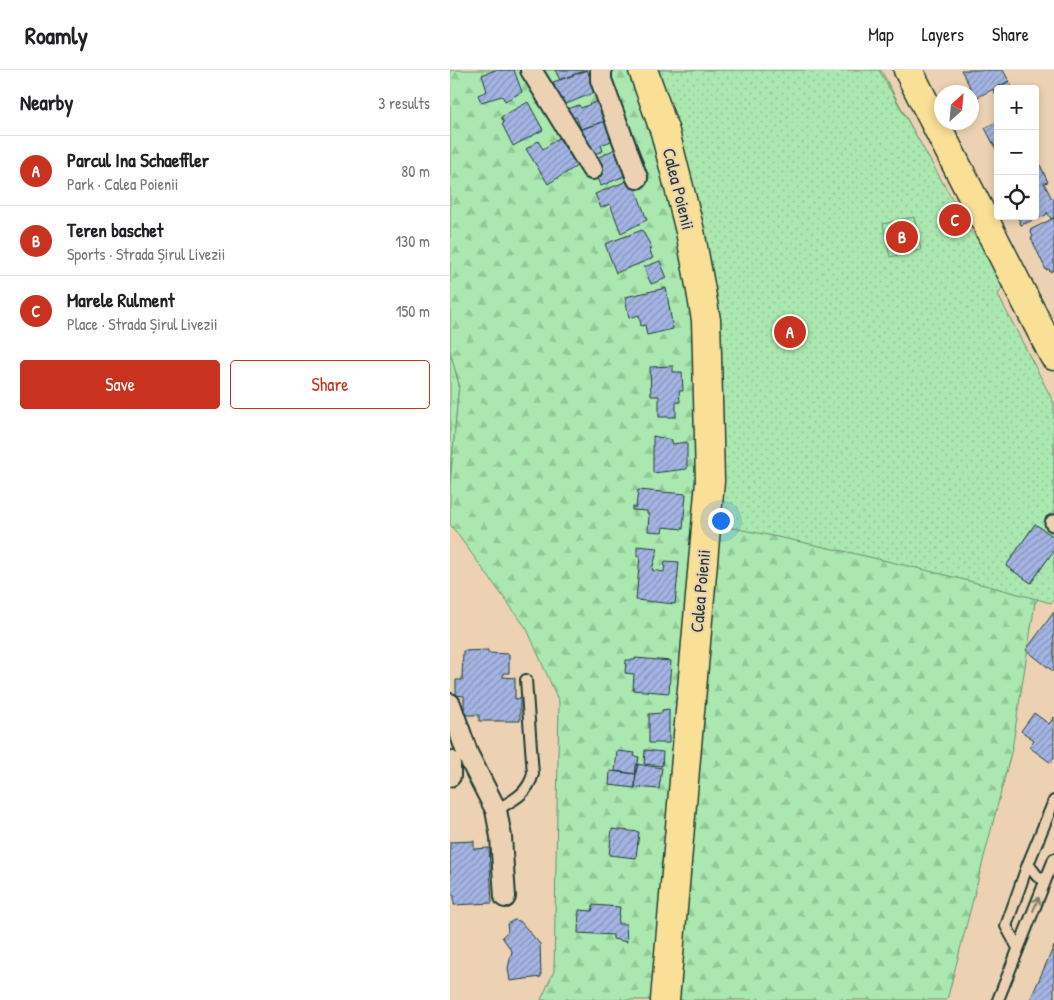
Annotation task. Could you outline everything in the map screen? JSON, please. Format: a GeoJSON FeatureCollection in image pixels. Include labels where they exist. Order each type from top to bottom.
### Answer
{"type":"FeatureCollection","features":[{"type":"Feature","properties":{"kind":"main road","name":"Calea Poienii"},"geometry":{"type":"LineString","coordinates":[[643,70],[665,132],[692,240],[706,320],[710,415],[710,481],[665,1000]]}},
{"type":"Feature","properties":{"kind":"main road"},"geometry":{"type":"LineString","coordinates":[[908,70],[1054,356]]}},
{"type":"Feature","properties":{"kind":"street"},"geometry":{"type":"LineString","coordinates":[[531,70],[592,170]]}},
{"type":"Feature","properties":{"kind":"street"},"geometry":{"type":"LineString","coordinates":[[601,70],[601,80],[637,178]]}},
{"type":"Feature","properties":{"kind":"street"},"geometry":{"type":"LineString","coordinates":[[450,704],[468,755],[496,810],[501,837],[505,897]]}},
{"type":"Feature","properties":{"kind":"street"},"geometry":{"type":"LineString","coordinates":[[450,761],[450,776]]}},
{"type":"Feature","properties":{"kind":"lane"},"geometry":{"type":"LineString","coordinates":[[496,810],[519,797],[529,787],[533,774],[526,680]]}},
{"type":"Feature","properties":{"kind":"lane"},"geometry":{"type":"LineString","coordinates":[[1018,948],[1006,926],[1028,864],[1054,801]]}},
{"type":"Feature","properties":{"kind":"lane"},"geometry":{"type":"LineString","coordinates":[[998,1000],[1054,859]]}},
{"type":"Feature","properties":{"kind":"lane"},"geometry":{"type":"LineString","coordinates":[[1028,864],[1037,876],[1045,880]]}},
{"type":"Feature","properties":{"kind":"green space"},"geometry":{"type":"Polygon","coordinates":[[[450,70],[881,70],[945,190],[1054,419],[1054,582],[1035,603],[1012,749],[947,1000],[541,1000],[554,971],[559,702],[527,629],[450,524],[450,484],[459,384],[450,351],[450,70]]]}},
{"type":"Feature","properties":{"kind":"green space"},"geometry":{"type":"Polygon","coordinates":[[[648,70],[879,70],[960,213],[966,227],[994,257],[1006,280],[998,295],[1054,403],[1054,537],[1035,524],[1006,566],[1031,583],[1054,550],[1054,599],[1051,603],[885,561],[718,525],[712,295],[648,70]]]}},
{"type":"Feature","properties":{"kind":"green space"},"geometry":{"type":"Polygon","coordinates":[[[914,217],[921,250],[890,257],[883,224],[914,217]]]}},
{"type":"Feature","properties":{"kind":"green space"},"geometry":{"type":"Polygon","coordinates":[[[450,351],[459,384],[450,484],[450,351]]]}},
{"type":"Feature","properties":{"kind":"building"},"geometry":{"type":"Polygon","coordinates":[[[495,70],[514,70],[522,92],[505,101],[502,96],[481,102],[478,95],[487,91],[482,75],[495,70]]]}},
{"type":"Feature","properties":{"kind":"building"},"geometry":{"type":"Polygon","coordinates":[[[555,70],[587,70],[560,80],[555,70]]]}},
{"type":"Feature","properties":{"kind":"building"},"geometry":{"type":"Polygon","coordinates":[[[587,70],[596,92],[561,106],[553,82],[587,70]]]}},
{"type":"Feature","properties":{"kind":"building"},"geometry":{"type":"Polygon","coordinates":[[[961,70],[1003,70],[1009,81],[1001,85],[994,85],[994,89],[979,96],[979,85],[969,85],[961,70]]]}},
{"type":"Feature","properties":{"kind":"building"},"geometry":{"type":"Polygon","coordinates":[[[1009,81],[1011,85],[1002,85],[1009,81]]]}},
{"type":"Feature","properties":{"kind":"building"},"geometry":{"type":"Polygon","coordinates":[[[601,100],[609,120],[581,129],[576,117],[571,118],[568,109],[579,105],[581,108],[601,100]]]}},
{"type":"Feature","properties":{"kind":"building"},"geometry":{"type":"Polygon","coordinates":[[[528,102],[543,130],[513,146],[502,124],[504,123],[501,117],[528,102]]]}},
{"type":"Feature","properties":{"kind":"building"},"geometry":{"type":"Polygon","coordinates":[[[609,120],[616,139],[601,145],[603,151],[585,157],[579,130],[609,120]]]}},
{"type":"Feature","properties":{"kind":"building"},"geometry":{"type":"Polygon","coordinates":[[[994,123],[994,145],[985,128],[994,123]]]}},
{"type":"Feature","properties":{"kind":"building"},"geometry":{"type":"Polygon","coordinates":[[[559,138],[577,166],[548,184],[526,149],[538,141],[543,149],[559,138]]]}},
{"type":"Feature","properties":{"kind":"building"},"geometry":{"type":"Polygon","coordinates":[[[619,147],[629,174],[601,186],[595,170],[601,167],[597,158],[619,147]]]}},
{"type":"Feature","properties":{"kind":"building"},"geometry":{"type":"Polygon","coordinates":[[[1039,163],[1048,182],[1044,183],[1052,199],[1054,197],[1054,218],[1051,219],[1047,212],[1046,215],[1039,218],[1039,163]]]}},
{"type":"Feature","properties":{"kind":"building"},"geometry":{"type":"Polygon","coordinates":[[[632,179],[647,220],[621,233],[610,204],[601,208],[595,194],[632,179]]]}},
{"type":"Feature","properties":{"kind":"building"},"geometry":{"type":"Polygon","coordinates":[[[1054,218],[1054,270],[1050,272],[1049,269],[1046,270],[1031,238],[1033,237],[1030,230],[1054,218]]]}},
{"type":"Feature","properties":{"kind":"building"},"geometry":{"type":"Polygon","coordinates":[[[1019,220],[1034,220],[1021,225],[1019,220]]]}},
{"type":"Feature","properties":{"kind":"building"},"geometry":{"type":"Polygon","coordinates":[[[642,230],[652,248],[649,249],[653,258],[616,273],[605,244],[642,230]]]}},
{"type":"Feature","properties":{"kind":"building"},"geometry":{"type":"Polygon","coordinates":[[[660,261],[667,278],[651,284],[644,267],[660,261]]]}},
{"type":"Feature","properties":{"kind":"building"},"geometry":{"type":"Polygon","coordinates":[[[666,288],[673,329],[647,335],[645,325],[641,326],[639,315],[629,318],[625,297],[666,288]]]}},
{"type":"Feature","properties":{"kind":"building"},"geometry":{"type":"Polygon","coordinates":[[[673,366],[673,372],[682,372],[683,391],[679,391],[680,402],[676,402],[676,417],[659,417],[659,396],[651,396],[650,367],[673,366]]]}},
{"type":"Feature","properties":{"kind":"building"},"geometry":{"type":"Polygon","coordinates":[[[653,436],[672,440],[672,444],[687,442],[687,469],[653,473],[653,436]]]}},
{"type":"Feature","properties":{"kind":"building"},"geometry":{"type":"Polygon","coordinates":[[[638,490],[686,494],[683,529],[663,527],[662,532],[648,531],[649,514],[647,514],[647,511],[632,510],[632,507],[636,507],[638,490]]]}},
{"type":"Feature","properties":{"kind":"building"},"geometry":{"type":"Polygon","coordinates":[[[1035,524],[1054,537],[1054,550],[1031,583],[1006,566],[1035,524]]]}},
{"type":"Feature","properties":{"kind":"building"},"geometry":{"type":"Polygon","coordinates":[[[637,546],[658,548],[652,570],[664,572],[665,561],[679,562],[675,604],[636,600],[640,556],[637,556],[637,546]]]}},
{"type":"Feature","properties":{"kind":"building"},"geometry":{"type":"Polygon","coordinates":[[[1054,612],[1054,672],[1026,650],[1054,612]]]}},
{"type":"Feature","properties":{"kind":"building"},"geometry":{"type":"Polygon","coordinates":[[[488,650],[488,653],[509,654],[509,673],[503,673],[503,677],[515,678],[515,699],[520,698],[520,721],[479,721],[479,715],[464,715],[464,696],[456,695],[456,680],[462,680],[463,651],[488,650]]]}},
{"type":"Feature","properties":{"kind":"building"},"geometry":{"type":"Polygon","coordinates":[[[635,658],[671,661],[669,693],[633,690],[634,674],[625,673],[626,660],[635,660],[635,658]]]}},
{"type":"Feature","properties":{"kind":"building"},"geometry":{"type":"Polygon","coordinates":[[[669,709],[669,743],[649,743],[649,714],[662,713],[662,710],[669,709]]]}},
{"type":"Feature","properties":{"kind":"building"},"geometry":{"type":"Polygon","coordinates":[[[1034,713],[1049,724],[1054,717],[1054,758],[1051,763],[1029,747],[1034,740],[1021,731],[1034,713]]]}},
{"type":"Feature","properties":{"kind":"building"},"geometry":{"type":"Polygon","coordinates":[[[645,750],[663,752],[662,766],[644,764],[645,750]]]}},
{"type":"Feature","properties":{"kind":"building"},"geometry":{"type":"Polygon","coordinates":[[[617,751],[635,753],[634,756],[639,757],[636,774],[615,771],[617,751]]]}},
{"type":"Feature","properties":{"kind":"building"},"geometry":{"type":"Polygon","coordinates":[[[636,764],[662,768],[659,789],[635,787],[636,764]]]}},
{"type":"Feature","properties":{"kind":"building"},"geometry":{"type":"Polygon","coordinates":[[[610,771],[636,774],[635,788],[609,785],[610,771]]]}},
{"type":"Feature","properties":{"kind":"building"},"geometry":{"type":"Polygon","coordinates":[[[612,829],[639,832],[636,858],[609,855],[612,829]]]}},
{"type":"Feature","properties":{"kind":"building"},"geometry":{"type":"Polygon","coordinates":[[[474,841],[474,849],[489,848],[492,903],[454,905],[454,895],[450,895],[450,842],[474,841]]]}},
{"type":"Feature","properties":{"kind":"building"},"geometry":{"type":"Polygon","coordinates":[[[593,905],[620,907],[618,924],[626,924],[627,942],[613,939],[613,935],[578,933],[579,910],[592,911],[593,905]]]}},
{"type":"Feature","properties":{"kind":"building"},"geometry":{"type":"Polygon","coordinates":[[[514,920],[520,921],[540,944],[541,977],[510,981],[508,968],[512,951],[502,937],[508,931],[507,924],[514,920]]]}},
{"type":"Feature","properties":{"kind":"building"},"geometry":{"type":"Polygon","coordinates":[[[1054,946],[1054,1000],[1030,1000],[1054,946]]]}},
{"type":"Feature","properties":{"kind":"place","name":"Marele Rulment"},"geometry":{"type":"Point","coordinates":[955,220]}},
{"type":"Feature","properties":{"kind":"place","name":"Teren baschet"},"geometry":{"type":"Point","coordinates":[902,237]}},
{"type":"Feature","properties":{"kind":"place","name":"Parcul Ina Schaeffler"},"geometry":{"type":"Point","coordinates":[790,332]}}]}
